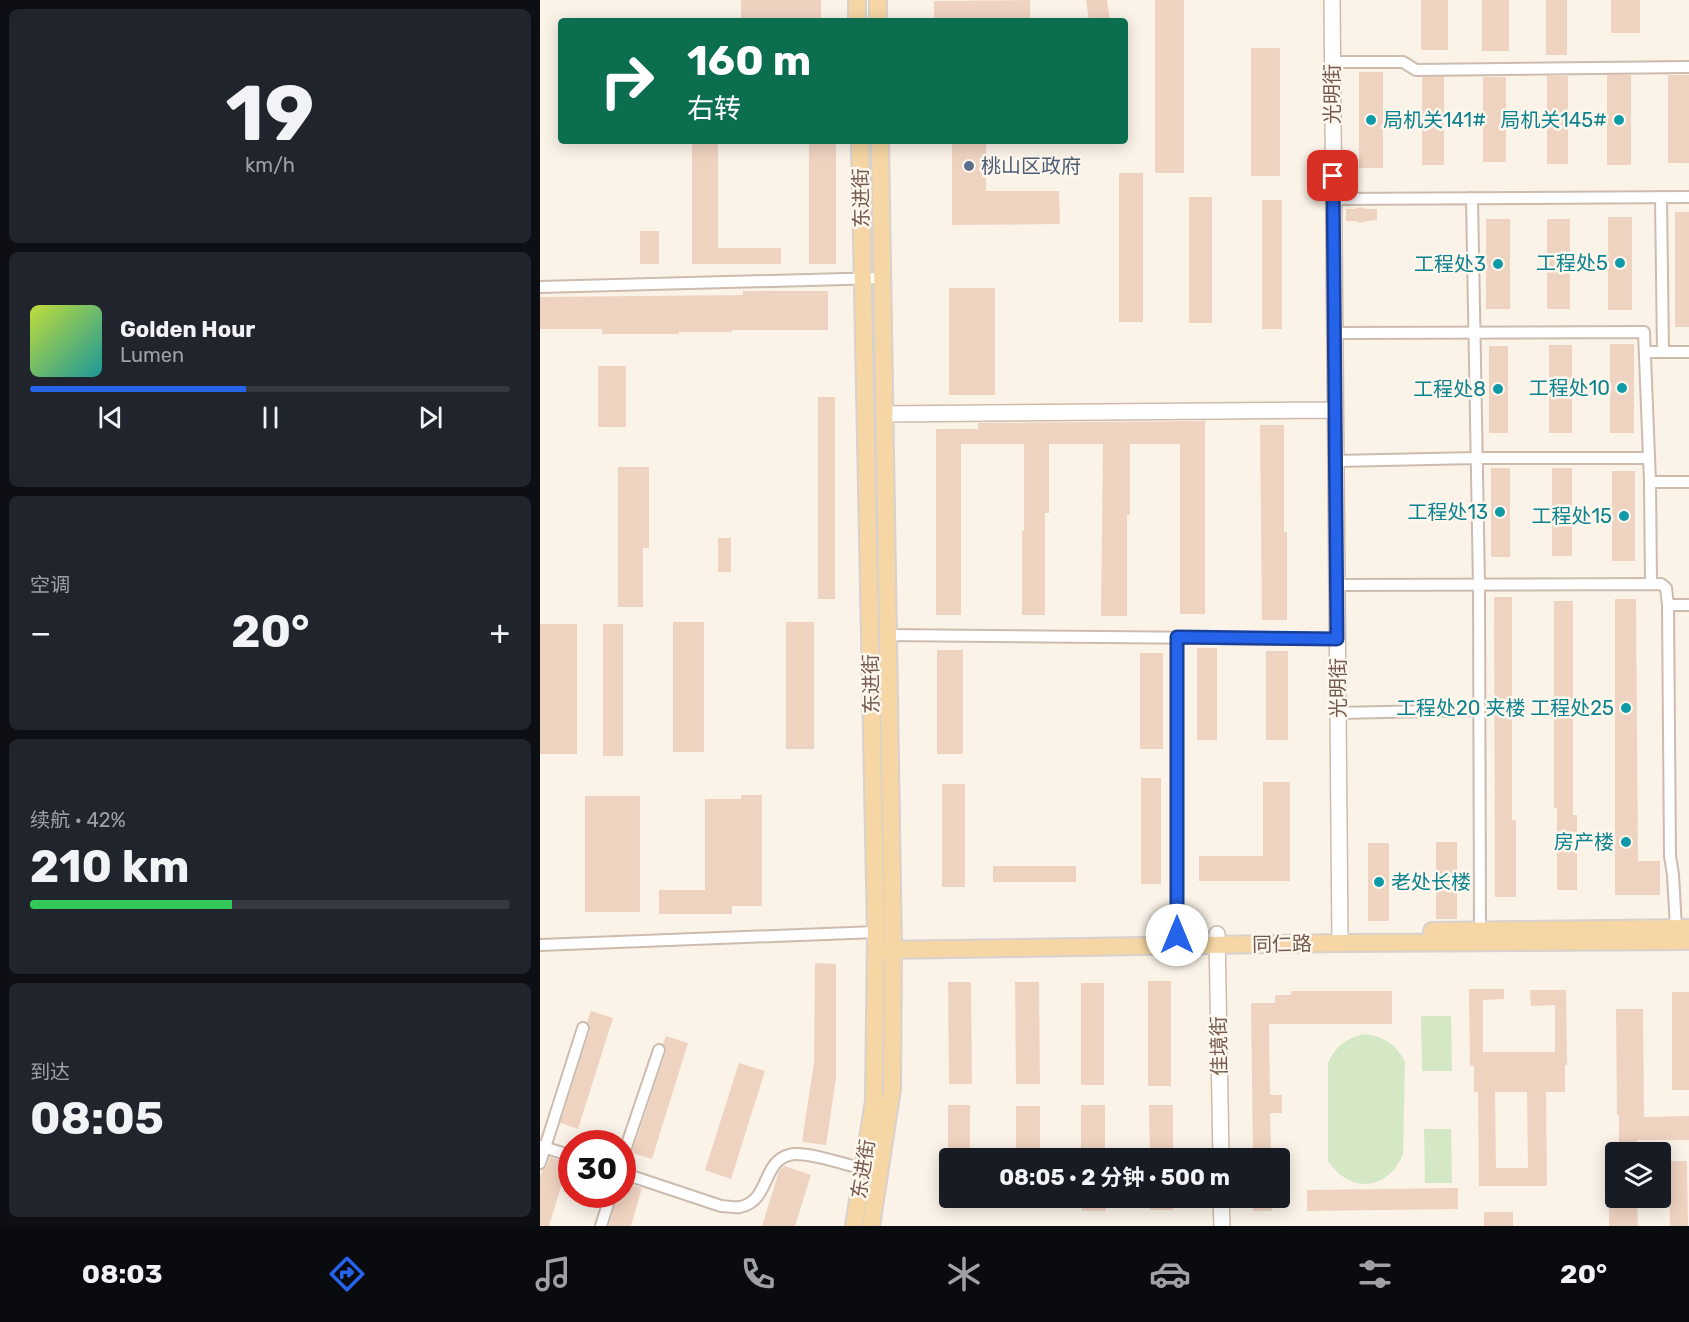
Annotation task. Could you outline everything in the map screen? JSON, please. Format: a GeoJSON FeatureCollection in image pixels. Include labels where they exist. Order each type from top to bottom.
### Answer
{"type":"FeatureCollection","features":[{"type":"Feature","properties":{"kind":"main road"},"geometry":{"type":"LineString","coordinates":[[857,0],[857,18]]}},
{"type":"Feature","properties":{"kind":"main road"},"geometry":{"type":"LineString","coordinates":[[878,0],[878,18]]}},
{"type":"Feature","properties":{"kind":"main road","name":"光明街"},"geometry":{"type":"LineString","coordinates":[[1332,0],[1340,938]]}},
{"type":"Feature","properties":{"kind":"main road","name":"东进街"},"geometry":{"type":"LineString","coordinates":[[860,144],[882,942],[892,1089],[871,1226]]}},
{"type":"Feature","properties":{"kind":"main road","name":"东进街"},"geometry":{"type":"LineString","coordinates":[[854,1226],[874,1101],[882,942],[887,635],[880,144]]}},
{"type":"Feature","properties":{"kind":"main road"},"geometry":{"type":"LineString","coordinates":[[884,414],[1335,410]]}},
{"type":"Feature","properties":{"kind":"main road","name":"同仁路"},"geometry":{"type":"LineString","coordinates":[[1340,938],[1480,931],[1682,928]]}},
{"type":"Feature","properties":{"kind":"main road","name":"同仁路"},"geometry":{"type":"LineString","coordinates":[[882,942],[1177,935],[1218,940]]}},
{"type":"Feature","properties":{"kind":"main road","name":"同仁路"},"geometry":{"type":"LineString","coordinates":[[882,942],[1340,938],[1689,941]]}},
{"type":"Feature","properties":{"kind":"main road","name":"佳境街"},"geometry":{"type":"LineString","coordinates":[[1218,940],[1221,1148]]}},
{"type":"Feature","properties":{"kind":"main road"},"geometry":{"type":"LineString","coordinates":[[1221,1208],[1222,1226]]}},
{"type":"Feature","properties":{"kind":"street"},"geometry":{"type":"LineString","coordinates":[[1332,62],[1404,62],[1416,70],[1689,67]]}},
{"type":"Feature","properties":{"kind":"street"},"geometry":{"type":"LineString","coordinates":[[1661,197],[1664,352]]}},
{"type":"Feature","properties":{"kind":"street"},"geometry":{"type":"LineString","coordinates":[[1333,199],[1689,197]]}},
{"type":"Feature","properties":{"kind":"street"},"geometry":{"type":"LineString","coordinates":[[1472,198],[1479,584],[1480,931]]}},
{"type":"Feature","properties":{"kind":"street"},"geometry":{"type":"LineString","coordinates":[[540,287],[882,278]]}},
{"type":"Feature","properties":{"kind":"street"},"geometry":{"type":"LineString","coordinates":[[1334,333],[1644,332],[1650,482],[1650,584]]}},
{"type":"Feature","properties":{"kind":"street"},"geometry":{"type":"LineString","coordinates":[[1645,352],[1689,352]]}},
{"type":"Feature","properties":{"kind":"street"},"geometry":{"type":"LineString","coordinates":[[1336,461],[1649,458]]}},
{"type":"Feature","properties":{"kind":"street"},"geometry":{"type":"LineString","coordinates":[[1650,482],[1689,482]]}},
{"type":"Feature","properties":{"kind":"street"},"geometry":{"type":"LineString","coordinates":[[1337,585],[1661,584],[1666,588],[1670,856],[1682,928]]}},
{"type":"Feature","properties":{"kind":"street"},"geometry":{"type":"LineString","coordinates":[[1668,605],[1689,605]]}},
{"type":"Feature","properties":{"kind":"street"},"geometry":{"type":"LineString","coordinates":[[887,635],[1337,639]]}},
{"type":"Feature","properties":{"kind":"street"},"geometry":{"type":"LineString","coordinates":[[1177,637],[1177,935]]}},
{"type":"Feature","properties":{"kind":"street"},"geometry":{"type":"LineString","coordinates":[[1338,713],[1478,710]]}},
{"type":"Feature","properties":{"kind":"street"},"geometry":{"type":"LineString","coordinates":[[540,945],[882,942]]}},
{"type":"Feature","properties":{"kind":"street"},"geometry":{"type":"LineString","coordinates":[[540,1163],[543,1147],[582,1028]]}},
{"type":"Feature","properties":{"kind":"street"},"geometry":{"type":"LineString","coordinates":[[632,1130],[659,1050]]}},
{"type":"Feature","properties":{"kind":"street"},"geometry":{"type":"LineString","coordinates":[[543,1147],[558,1152]]}},
{"type":"Feature","properties":{"kind":"street"},"geometry":{"type":"LineString","coordinates":[[636,1178],[721,1206],[738,1208],[752,1202],[761,1194],[769,1172],[776,1162],[789,1155],[804,1155],[863,1169]]}},
{"type":"Feature","properties":{"kind":"street"},"geometry":{"type":"LineString","coordinates":[[601,1226],[607,1208]]}},
{"type":"Feature","properties":{"kind":"green space"},"geometry":{"type":"Polygon","coordinates":[[[1421,1016],[1451,1016],[1452,1071],[1422,1071],[1421,1016]]]}},
{"type":"Feature","properties":{"kind":"green space"},"geometry":{"type":"Polygon","coordinates":[[[1365,1034],[1389,1042],[1405,1061],[1403,1154],[1388,1175],[1368,1184],[1347,1179],[1328,1161],[1328,1063],[1342,1044],[1365,1034]]]}},
{"type":"Feature","properties":{"kind":"green space"},"geometry":{"type":"Polygon","coordinates":[[[1424,1129],[1451,1129],[1452,1183],[1425,1183],[1424,1129]]]}},
{"type":"Feature","properties":{"kind":"building"},"geometry":{"type":"Polygon","coordinates":[[[741,0],[821,0],[821,18],[741,18],[741,0]]]}},
{"type":"Feature","properties":{"kind":"building"},"geometry":{"type":"Polygon","coordinates":[[[1030,0],[1030,18],[934,18],[934,1],[1030,0]]]}},
{"type":"Feature","properties":{"kind":"building"},"geometry":{"type":"Polygon","coordinates":[[[1086,0],[1107,0],[1110,18],[1089,18],[1086,0]]]}},
{"type":"Feature","properties":{"kind":"building"},"geometry":{"type":"Polygon","coordinates":[[[1155,0],[1184,0],[1184,173],[1155,173],[1155,0]]]}},
{"type":"Feature","properties":{"kind":"building"},"geometry":{"type":"Polygon","coordinates":[[[1421,0],[1448,0],[1448,50],[1421,50],[1421,0]]]}},
{"type":"Feature","properties":{"kind":"building"},"geometry":{"type":"Polygon","coordinates":[[[1482,0],[1509,0],[1509,51],[1482,51],[1482,0]]]}},
{"type":"Feature","properties":{"kind":"building"},"geometry":{"type":"Polygon","coordinates":[[[1546,0],[1567,0],[1567,55],[1546,55],[1546,0]]]}},
{"type":"Feature","properties":{"kind":"building"},"geometry":{"type":"Polygon","coordinates":[[[1611,0],[1640,0],[1640,33],[1611,33],[1611,0]]]}},
{"type":"Feature","properties":{"kind":"building"},"geometry":{"type":"Polygon","coordinates":[[[1251,48],[1280,48],[1280,176],[1251,176],[1251,48]]]}},
{"type":"Feature","properties":{"kind":"building","name":"局机关141#"},"geometry":{"type":"Polygon","coordinates":[[[1359,72],[1383,72],[1383,168],[1359,168],[1359,72]]]}},
{"type":"Feature","properties":{"kind":"building","name":"局机关145#"},"geometry":{"type":"Polygon","coordinates":[[[1607,75],[1631,75],[1631,165],[1607,165],[1607,75]]]}},
{"type":"Feature","properties":{"kind":"building"},"geometry":{"type":"Polygon","coordinates":[[[1668,75],[1689,75],[1689,163],[1668,163],[1668,75]]]}},
{"type":"Feature","properties":{"kind":"building"},"geometry":{"type":"Polygon","coordinates":[[[1547,76],[1568,76],[1568,164],[1547,164],[1547,76]]]}},
{"type":"Feature","properties":{"kind":"building"},"geometry":{"type":"Polygon","coordinates":[[[1422,77],[1444,77],[1444,165],[1422,165],[1422,77]]]}},
{"type":"Feature","properties":{"kind":"building"},"geometry":{"type":"Polygon","coordinates":[[[1483,77],[1506,77],[1506,162],[1483,162],[1483,77]]]}},
{"type":"Feature","properties":{"kind":"building"},"geometry":{"type":"Polygon","coordinates":[[[692,144],[718,144],[718,248],[781,248],[781,264],[692,264],[692,144]]]}},
{"type":"Feature","properties":{"kind":"building"},"geometry":{"type":"Polygon","coordinates":[[[809,144],[836,144],[836,264],[809,264],[809,144]]]}},
{"type":"Feature","properties":{"kind":"building","name":"桃山区政府"},"geometry":{"type":"Polygon","coordinates":[[[952,144],[986,144],[986,191],[1059,191],[1060,224],[952,225],[952,144]]]}},
{"type":"Feature","properties":{"kind":"building"},"geometry":{"type":"Polygon","coordinates":[[[1119,173],[1143,173],[1143,322],[1119,322],[1119,173]]]}},
{"type":"Feature","properties":{"kind":"building"},"geometry":{"type":"Polygon","coordinates":[[[1189,197],[1212,197],[1212,323],[1189,323],[1189,197]]]}},
{"type":"Feature","properties":{"kind":"building"},"geometry":{"type":"Polygon","coordinates":[[[1262,200],[1282,200],[1282,329],[1262,329],[1262,200]]]}},
{"type":"Feature","properties":{"kind":"building"},"geometry":{"type":"Polygon","coordinates":[[[1360,207],[1377,209],[1377,220],[1360,223],[1346,221],[1346,209],[1360,207]]]}},
{"type":"Feature","properties":{"kind":"building"},"geometry":{"type":"Polygon","coordinates":[[[1675,212],[1689,212],[1689,327],[1675,327],[1675,212]]]}},
{"type":"Feature","properties":{"kind":"building","name":"工程处5"},"geometry":{"type":"Polygon","coordinates":[[[1608,217],[1632,217],[1632,310],[1608,310],[1608,217]]]}},
{"type":"Feature","properties":{"kind":"building","name":"工程处3"},"geometry":{"type":"Polygon","coordinates":[[[1486,219],[1510,219],[1510,309],[1486,309],[1486,219]]]}},
{"type":"Feature","properties":{"kind":"building"},"geometry":{"type":"Polygon","coordinates":[[[1547,219],[1570,219],[1570,309],[1547,309],[1547,219]]]}},
{"type":"Feature","properties":{"kind":"building"},"geometry":{"type":"Polygon","coordinates":[[[640,231],[659,231],[659,264],[640,264],[640,231]]]}},
{"type":"Feature","properties":{"kind":"building"},"geometry":{"type":"Polygon","coordinates":[[[949,288],[995,288],[995,395],[949,395],[949,288]]]}},
{"type":"Feature","properties":{"kind":"building"},"geometry":{"type":"Polygon","coordinates":[[[743,291],[828,291],[828,330],[602,334],[602,329],[540,329],[540,297],[743,295],[743,291]]]}},
{"type":"Feature","properties":{"kind":"building","name":"工程处10"},"geometry":{"type":"Polygon","coordinates":[[[1610,344],[1634,344],[1634,433],[1610,433],[1610,344]]]}},
{"type":"Feature","properties":{"kind":"building"},"geometry":{"type":"Polygon","coordinates":[[[1549,345],[1572,345],[1572,433],[1549,433],[1549,345]]]}},
{"type":"Feature","properties":{"kind":"building","name":"工程处8"},"geometry":{"type":"Polygon","coordinates":[[[1489,346],[1508,346],[1508,433],[1489,433],[1489,346]]]}},
{"type":"Feature","properties":{"kind":"building"},"geometry":{"type":"Polygon","coordinates":[[[598,366],[626,366],[626,427],[598,427],[598,366]]]}},
{"type":"Feature","properties":{"kind":"building"},"geometry":{"type":"Polygon","coordinates":[[[818,397],[835,397],[835,599],[818,599],[818,397]]]}},
{"type":"Feature","properties":{"kind":"building"},"geometry":{"type":"Polygon","coordinates":[[[1205,421],[1205,614],[1180,614],[1180,444],[1130,444],[1127,616],[1101,616],[1103,444],[1049,444],[1049,513],[1045,513],[1045,615],[1022,615],[1024,444],[961,444],[961,615],[936,615],[936,429],[978,429],[978,423],[1205,421]]]}},
{"type":"Feature","properties":{"kind":"building"},"geometry":{"type":"Polygon","coordinates":[[[1260,425],[1284,425],[1287,620],[1262,620],[1260,425]]]}},
{"type":"Feature","properties":{"kind":"building"},"geometry":{"type":"Polygon","coordinates":[[[618,467],[649,467],[649,548],[643,548],[643,607],[618,607],[618,467]]]}},
{"type":"Feature","properties":{"kind":"building","name":"工程处13"},"geometry":{"type":"Polygon","coordinates":[[[1491,468],[1510,468],[1510,557],[1491,557],[1491,468]]]}},
{"type":"Feature","properties":{"kind":"building"},"geometry":{"type":"Polygon","coordinates":[[[1552,468],[1572,468],[1572,556],[1552,556],[1552,468]]]}},
{"type":"Feature","properties":{"kind":"building","name":"工程处15"},"geometry":{"type":"Polygon","coordinates":[[[1612,471],[1635,471],[1635,561],[1612,561],[1612,471]]]}},
{"type":"Feature","properties":{"kind":"building"},"geometry":{"type":"Polygon","coordinates":[[[718,538],[731,538],[731,572],[718,572],[718,538]]]}},
{"type":"Feature","properties":{"kind":"building"},"geometry":{"type":"Polygon","coordinates":[[[1494,597],[1512,597],[1512,820],[1516,820],[1516,897],[1495,897],[1494,597]]]}},
{"type":"Feature","properties":{"kind":"building","name":"工程处20 夹楼 工程处25"},"geometry":{"type":"Polygon","coordinates":[[[1615,599],[1636,599],[1638,861],[1660,861],[1660,895],[1615,895],[1615,599]]]}},
{"type":"Feature","properties":{"kind":"building"},"geometry":{"type":"Polygon","coordinates":[[[1554,601],[1573,601],[1573,815],[1577,815],[1577,890],[1557,890],[1557,808],[1554,808],[1554,601]]]}},
{"type":"Feature","properties":{"kind":"building"},"geometry":{"type":"Polygon","coordinates":[[[673,622],[704,622],[704,752],[673,752],[673,622]]]}},
{"type":"Feature","properties":{"kind":"building"},"geometry":{"type":"Polygon","coordinates":[[[786,622],[814,622],[814,749],[786,749],[786,622]]]}},
{"type":"Feature","properties":{"kind":"building"},"geometry":{"type":"Polygon","coordinates":[[[540,624],[577,624],[577,754],[540,754],[540,624]]]}},
{"type":"Feature","properties":{"kind":"building"},"geometry":{"type":"Polygon","coordinates":[[[603,624],[623,624],[623,756],[603,756],[603,624]]]}},
{"type":"Feature","properties":{"kind":"building"},"geometry":{"type":"Polygon","coordinates":[[[1197,648],[1217,648],[1217,740],[1197,740],[1197,648]]]}},
{"type":"Feature","properties":{"kind":"building"},"geometry":{"type":"Polygon","coordinates":[[[937,650],[963,650],[963,754],[937,754],[937,650]]]}},
{"type":"Feature","properties":{"kind":"building"},"geometry":{"type":"Polygon","coordinates":[[[1266,651],[1288,651],[1288,740],[1266,740],[1266,651]]]}},
{"type":"Feature","properties":{"kind":"building"},"geometry":{"type":"Polygon","coordinates":[[[1140,653],[1163,653],[1163,749],[1140,749],[1140,653]]]}},
{"type":"Feature","properties":{"kind":"building"},"geometry":{"type":"Polygon","coordinates":[[[1141,778],[1161,778],[1161,884],[1141,884],[1141,778]]]}},
{"type":"Feature","properties":{"kind":"building"},"geometry":{"type":"Polygon","coordinates":[[[1263,782],[1290,782],[1290,881],[1199,881],[1199,856],[1263,856],[1263,782]]]}},
{"type":"Feature","properties":{"kind":"building"},"geometry":{"type":"Polygon","coordinates":[[[942,784],[965,784],[965,887],[942,887],[942,784]]]}},
{"type":"Feature","properties":{"kind":"building"},"geometry":{"type":"Polygon","coordinates":[[[741,795],[762,795],[762,906],[732,906],[732,914],[659,914],[659,890],[705,890],[705,799],[741,799],[741,795]]]}},
{"type":"Feature","properties":{"kind":"building"},"geometry":{"type":"Polygon","coordinates":[[[585,796],[640,796],[640,912],[585,912],[585,796]]]}},
{"type":"Feature","properties":{"kind":"building"},"geometry":{"type":"Polygon","coordinates":[[[1436,842],[1457,842],[1457,919],[1436,919],[1436,842]]]}},
{"type":"Feature","properties":{"kind":"building","name":"老处长楼"},"geometry":{"type":"Polygon","coordinates":[[[1368,843],[1389,843],[1389,921],[1368,921],[1368,843]]]}},
{"type":"Feature","properties":{"kind":"building"},"geometry":{"type":"Polygon","coordinates":[[[993,866],[1076,866],[1076,882],[993,882],[993,866]]]}},
{"type":"Feature","properties":{"kind":"building"},"geometry":{"type":"Polygon","coordinates":[[[815,963],[836,964],[836,1078],[826,1145],[802,1142],[814,1062],[815,963]]]}},
{"type":"Feature","properties":{"kind":"building"},"geometry":{"type":"Polygon","coordinates":[[[1148,981],[1171,981],[1171,1086],[1148,1086],[1148,981]]]}},
{"type":"Feature","properties":{"kind":"building"},"geometry":{"type":"Polygon","coordinates":[[[948,982],[971,982],[972,1084],[949,1084],[948,982]]]}},
{"type":"Feature","properties":{"kind":"building"},"geometry":{"type":"Polygon","coordinates":[[[1015,982],[1039,982],[1040,1084],[1016,1084],[1015,982]]]}},
{"type":"Feature","properties":{"kind":"building"},"geometry":{"type":"Polygon","coordinates":[[[1081,983],[1104,983],[1104,1085],[1081,1085],[1081,983]]]}},
{"type":"Feature","properties":{"kind":"building"},"geometry":{"type":"Polygon","coordinates":[[[1469,989],[1504,989],[1504,999],[1483,1000],[1483,1052],[1555,1052],[1555,1005],[1531,1006],[1530,990],[1566,990],[1565,1092],[1546,1092],[1547,1186],[1479,1186],[1478,1092],[1474,1092],[1474,1066],[1470,1066],[1469,989]],[[1495,1092],[1496,1168],[1528,1168],[1527,1092],[1495,1092]]]}},
{"type":"Feature","properties":{"kind":"building"},"geometry":{"type":"Polygon","coordinates":[[[1291,991],[1392,991],[1392,1024],[1269,1024],[1270,1095],[1282,1095],[1282,1113],[1270,1113],[1271,1148],[1253,1148],[1251,1003],[1275,1003],[1275,995],[1291,995],[1291,991]]]}},
{"type":"Feature","properties":{"kind":"building"},"geometry":{"type":"Polygon","coordinates":[[[1672,992],[1689,992],[1689,1090],[1672,1090],[1672,992]]]}},
{"type":"Feature","properties":{"kind":"building"},"geometry":{"type":"Polygon","coordinates":[[[1616,1009],[1643,1009],[1644,1117],[1689,1116],[1689,1140],[1619,1142],[1619,1115],[1617,1115],[1616,1009]]]}},
{"type":"Feature","properties":{"kind":"building"},"geometry":{"type":"Polygon","coordinates":[[[591,1011],[613,1018],[578,1129],[560,1123],[590,1030],[587,1022],[591,1011]]]}},
{"type":"Feature","properties":{"kind":"building"},"geometry":{"type":"Polygon","coordinates":[[[666,1036],[688,1043],[652,1159],[636,1154],[636,1141],[666,1052],[663,1044],[666,1036]]]}},
{"type":"Feature","properties":{"kind":"building"},"geometry":{"type":"Polygon","coordinates":[[[739,1063],[765,1071],[731,1179],[705,1170],[739,1063]]]}},
{"type":"Feature","properties":{"kind":"building"},"geometry":{"type":"Polygon","coordinates":[[[948,1105],[970,1105],[970,1148],[948,1148],[948,1105]]]}},
{"type":"Feature","properties":{"kind":"building"},"geometry":{"type":"Polygon","coordinates":[[[1081,1105],[1105,1105],[1105,1148],[1081,1148],[1081,1105]]]}},
{"type":"Feature","properties":{"kind":"building"},"geometry":{"type":"Polygon","coordinates":[[[1149,1105],[1173,1105],[1173,1148],[1150,1148],[1149,1105]]]}},
{"type":"Feature","properties":{"kind":"building"},"geometry":{"type":"Polygon","coordinates":[[[1016,1106],[1040,1106],[1040,1148],[1016,1148],[1016,1106]]]}},
{"type":"Feature","properties":{"kind":"building"},"geometry":{"type":"Polygon","coordinates":[[[550,1157],[558,1160],[558,1196],[549,1226],[540,1226],[540,1177],[542,1170],[547,1166],[550,1157]]]}},
{"type":"Feature","properties":{"kind":"building"},"geometry":{"type":"Polygon","coordinates":[[[1671,1161],[1687,1161],[1688,1226],[1670,1226],[1671,1161]]]}},
{"type":"Feature","properties":{"kind":"building"},"geometry":{"type":"Polygon","coordinates":[[[784,1166],[811,1175],[795,1226],[762,1226],[779,1171],[784,1166]]]}},
{"type":"Feature","properties":{"kind":"building"},"geometry":{"type":"Polygon","coordinates":[[[636,1186],[642,1188],[631,1226],[609,1226],[614,1208],[636,1208],[636,1186]]]}},
{"type":"Feature","properties":{"kind":"building"},"geometry":{"type":"Polygon","coordinates":[[[1458,1188],[1458,1209],[1307,1211],[1307,1190],[1458,1188]]]}},
{"type":"Feature","properties":{"kind":"building"},"geometry":{"type":"Polygon","coordinates":[[[1082,1208],[1106,1208],[1106,1211],[1082,1211],[1082,1208]]]}},
{"type":"Feature","properties":{"kind":"building"},"geometry":{"type":"Polygon","coordinates":[[[1150,1208],[1173,1208],[1173,1210],[1150,1210],[1150,1208]]]}},
{"type":"Feature","properties":{"kind":"building"},"geometry":{"type":"Polygon","coordinates":[[[1253,1208],[1272,1208],[1272,1211],[1253,1211],[1253,1208]]]}},
{"type":"Feature","properties":{"kind":"building"},"geometry":{"type":"Polygon","coordinates":[[[1609,1208],[1637,1208],[1638,1226],[1609,1226],[1609,1208]]]}},
{"type":"Feature","properties":{"kind":"building"},"geometry":{"type":"Polygon","coordinates":[[[1484,1212],[1513,1212],[1513,1226],[1484,1226],[1484,1212]]]}},
{"type":"Feature","properties":{"kind":"place","name":"局机关141#"},"geometry":{"type":"Point","coordinates":[1371,120]}},
{"type":"Feature","properties":{"kind":"place","name":"局机关145#"},"geometry":{"type":"Point","coordinates":[1619,120]}},
{"type":"Feature","properties":{"kind":"place","name":"桃山区政府"},"geometry":{"type":"Point","coordinates":[969,166]}},
{"type":"Feature","properties":{"kind":"place","name":"工程处5"},"geometry":{"type":"Point","coordinates":[1620,263]}},
{"type":"Feature","properties":{"kind":"place","name":"工程处3"},"geometry":{"type":"Point","coordinates":[1498,264]}},
{"type":"Feature","properties":{"kind":"place","name":"工程处10"},"geometry":{"type":"Point","coordinates":[1622,388]}},
{"type":"Feature","properties":{"kind":"place","name":"工程处8"},"geometry":{"type":"Point","coordinates":[1498,389]}},
{"type":"Feature","properties":{"kind":"place","name":"工程处13"},"geometry":{"type":"Point","coordinates":[1500,512]}},
{"type":"Feature","properties":{"kind":"place","name":"工程处15"},"geometry":{"type":"Point","coordinates":[1624,516]}},
{"type":"Feature","properties":{"kind":"place","name":"工程处20 夹楼 工程处25"},"geometry":{"type":"Point","coordinates":[1626,708]}},
{"type":"Feature","properties":{"kind":"place","name":"房产楼"},"geometry":{"type":"Point","coordinates":[1626,842]}},
{"type":"Feature","properties":{"kind":"place","name":"老处长楼"},"geometry":{"type":"Point","coordinates":[1379,882]}},
{"type":"Feature","properties":{"kind":"route"},"geometry":{"type":"LineString","coordinates":[[1177,935],[1177,637],[1337,639],[1333,176]]}}]}
